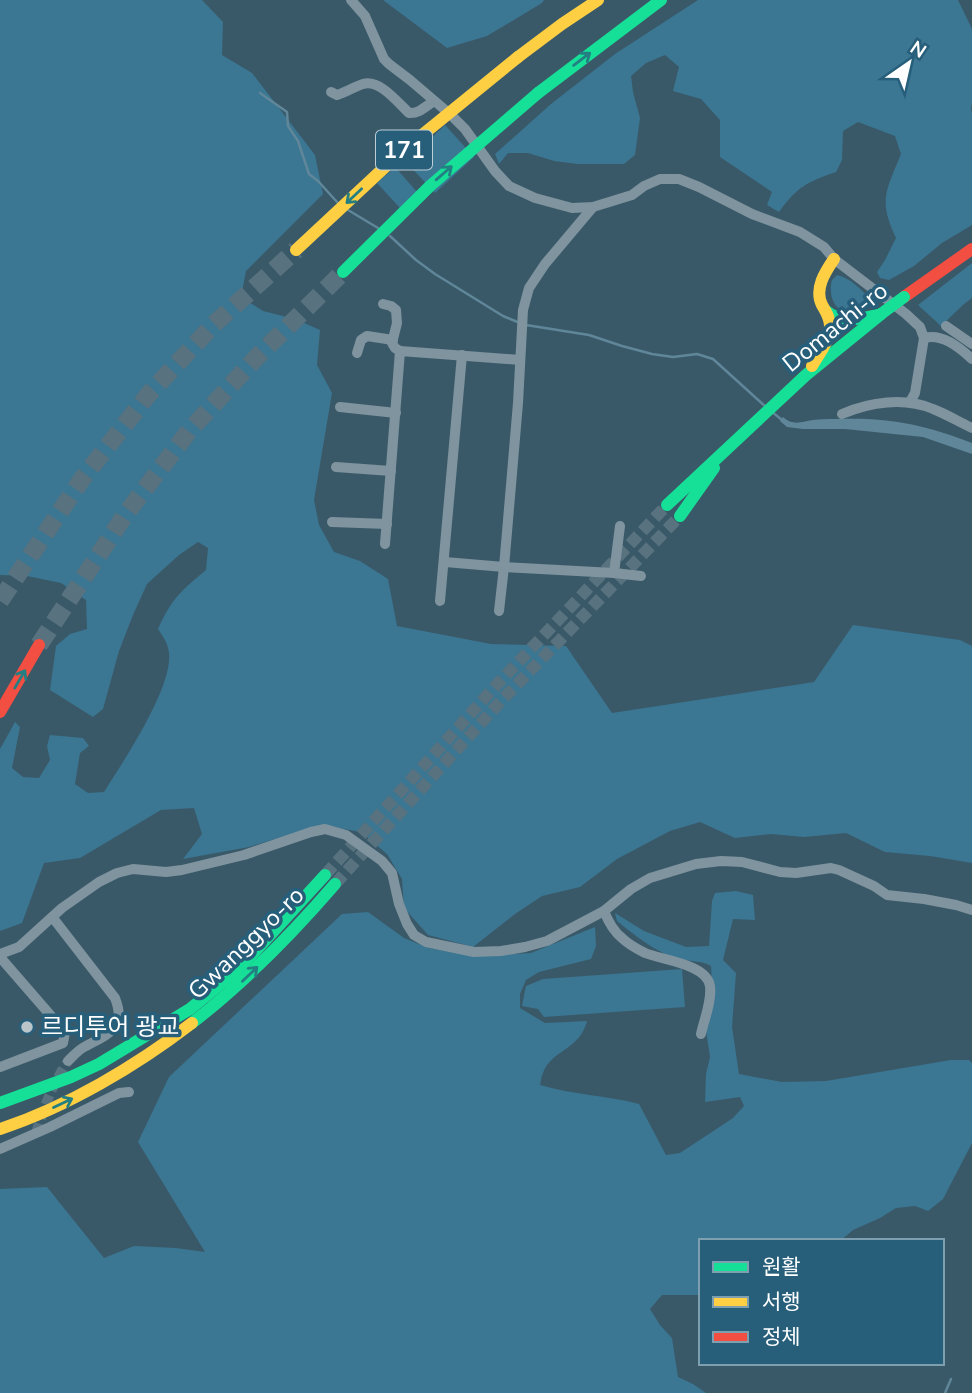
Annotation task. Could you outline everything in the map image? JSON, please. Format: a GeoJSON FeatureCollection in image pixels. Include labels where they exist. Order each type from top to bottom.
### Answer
{"type":"FeatureCollection","features":[{"type":"Feature","properties":{"kind":"main road","name":"171"},"geometry":{"type":"LineString","coordinates":[[296,250],[430,127],[518,57],[597,0]]}},
{"type":"Feature","properties":{"kind":"main road","name":"171"},"geometry":{"type":"LineString","coordinates":[[343,272],[430,186],[538,93],[661,0]]}},
{"type":"Feature","properties":{"kind":"main road"},"geometry":{"type":"LineString","coordinates":[[625,27],[670,0]]}},
{"type":"Feature","properties":{"kind":"main road","name":"Domachi-ro"},"geometry":{"type":"LineString","coordinates":[[730,445],[806,375],[881,314],[972,249]]}},
{"type":"Feature","properties":{"kind":"main road"},"geometry":{"type":"LineString","coordinates":[[834,259],[820,284],[819,298],[831,316],[842,321],[881,314]]}},
{"type":"Feature","properties":{"kind":"main road"},"geometry":{"type":"LineString","coordinates":[[806,375],[829,335],[827,311]]}},
{"type":"Feature","properties":{"kind":"main road"},"geometry":{"type":"LineString","coordinates":[[667,505],[730,445]]}},
{"type":"Feature","properties":{"kind":"main road"},"geometry":{"type":"LineString","coordinates":[[680,516],[730,445]]}},
{"type":"Feature","properties":{"kind":"main road"},"geometry":{"type":"LineString","coordinates":[[0,712],[39,645]]}},
{"type":"Feature","properties":{"kind":"main road","name":"Gwanggyo-ro"},"geometry":{"type":"LineString","coordinates":[[0,1103],[99,1064],[190,1009],[251,956],[325,875]]}},
{"type":"Feature","properties":{"kind":"main road","name":"Gwanggyo-ro"},"geometry":{"type":"LineString","coordinates":[[0,1129],[23,1121],[105,1081],[179,1032],[242,982],[299,925],[335,884]]}},
{"type":"Feature","properties":{"kind":"street"},"geometry":{"type":"LineString","coordinates":[[351,0],[365,16],[384,59],[465,129],[509,186],[535,198],[572,208],[593,207],[632,195],[660,179],[679,179],[742,209],[800,232],[824,247],[834,259],[920,327],[924,338],[915,393],[910,402]]}},
{"type":"Feature","properties":{"kind":"street"},"geometry":{"type":"LineString","coordinates":[[331,92],[337,95],[371,83],[383,89],[409,113],[421,111],[434,101]]}},
{"type":"Feature","properties":{"kind":"street"},"geometry":{"type":"LineString","coordinates":[[499,611],[523,310],[529,288],[544,265],[593,207]]}},
{"type":"Feature","properties":{"kind":"street"},"geometry":{"type":"LineString","coordinates":[[383,304],[396,310],[397,324],[392,343],[394,348],[400,351],[520,360]]}},
{"type":"Feature","properties":{"kind":"street"},"geometry":{"type":"LineString","coordinates":[[946,326],[972,344]]}},
{"type":"Feature","properties":{"kind":"street"},"geometry":{"type":"LineString","coordinates":[[357,353],[361,340],[367,336],[393,340]]}},
{"type":"Feature","properties":{"kind":"street"},"geometry":{"type":"LineString","coordinates":[[924,338],[932,336],[945,340],[972,359]]}},
{"type":"Feature","properties":{"kind":"street"},"geometry":{"type":"LineString","coordinates":[[385,544],[400,351]]}},
{"type":"Feature","properties":{"kind":"street"},"geometry":{"type":"LineString","coordinates":[[440,601],[462,355]]}},
{"type":"Feature","properties":{"kind":"street"},"geometry":{"type":"LineString","coordinates":[[842,414],[879,403],[910,402],[931,408],[972,428]]}},
{"type":"Feature","properties":{"kind":"street"},"geometry":{"type":"LineString","coordinates":[[340,407],[396,413]]}},
{"type":"Feature","properties":{"kind":"street"},"geometry":{"type":"LineString","coordinates":[[336,467],[391,471]]}},
{"type":"Feature","properties":{"kind":"street"},"geometry":{"type":"LineString","coordinates":[[332,522],[387,524]]}},
{"type":"Feature","properties":{"kind":"street"},"geometry":{"type":"LineString","coordinates":[[614,573],[620,526]]}},
{"type":"Feature","properties":{"kind":"street"},"geometry":{"type":"LineString","coordinates":[[445,562],[641,576]]}},
{"type":"Feature","properties":{"kind":"street"},"geometry":{"type":"LineString","coordinates":[[0,1067],[63,1043],[65,1032],[0,956],[19,947],[62,908],[117,873],[132,869],[166,872],[183,870],[244,855],[325,829],[346,835],[382,861],[392,873],[399,904],[414,935],[426,942],[474,952],[501,951],[547,941],[604,911],[631,889],[650,878],[696,864],[721,861],[742,862],[780,873],[831,868],[874,886],[887,895],[924,899],[972,910]]}},
{"type":"Feature","properties":{"kind":"street"},"geometry":{"type":"LineString","coordinates":[[604,911],[609,924],[620,937],[632,945],[645,953],[699,970],[707,977],[710,995],[701,1034]]}},
{"type":"Feature","properties":{"kind":"street"},"geometry":{"type":"LineString","coordinates":[[53,918],[115,998],[119,1009],[112,1031],[84,1046],[68,1061]]}},
{"type":"Feature","properties":{"kind":"street"},"geometry":{"type":"LineString","coordinates":[[0,1149],[119,1093],[129,1092]]}},
{"type":"Feature","properties":{"kind":"shaded area"},"geometry":{"type":"Polygon","coordinates":[[[0,0],[202,0],[223,22],[222,55],[252,73],[315,155],[323,194],[246,271],[241,297],[263,311],[295,319],[320,330],[317,365],[332,393],[314,500],[319,525],[334,552],[360,561],[388,579],[397,626],[491,644],[566,646],[612,713],[814,682],[853,625],[960,640],[972,646],[972,863],[885,852],[846,833],[804,837],[771,834],[735,838],[700,822],[670,831],[617,859],[580,887],[542,896],[473,947],[428,935],[404,908],[402,879],[387,854],[361,832],[320,825],[249,847],[183,859],[202,834],[194,808],[161,810],[80,858],[44,863],[22,923],[0,931],[0,749],[15,722],[20,727],[12,768],[23,777],[39,778],[50,760],[47,746],[50,735],[83,738],[89,746],[80,753],[75,784],[88,793],[104,792],[146,722],[165,680],[169,662],[168,648],[158,629],[178,596],[206,570],[208,548],[198,542],[147,584],[119,651],[103,709],[93,717],[50,690],[56,646],[70,634],[87,629],[86,600],[61,583],[27,576],[0,575],[0,0]]]}},
{"type":"Feature","properties":{"kind":"shaded area"},"geometry":{"type":"Polygon","coordinates":[[[383,0],[544,0],[487,36],[447,48],[383,0]]]}},
{"type":"Feature","properties":{"kind":"shaded area"},"geometry":{"type":"Polygon","coordinates":[[[698,0],[958,0],[972,29],[972,225],[942,243],[914,266],[889,280],[880,278],[877,272],[896,238],[886,204],[888,187],[901,154],[895,136],[858,122],[843,131],[842,160],[836,172],[803,186],[779,212],[767,205],[772,192],[720,157],[720,120],[701,99],[673,91],[679,67],[665,55],[646,63],[631,76],[640,118],[635,155],[624,164],[578,164],[554,161],[528,153],[508,153],[499,164],[495,154],[551,104],[615,54],[698,0]]]}},
{"type":"Feature","properties":{"kind":"shaded area"},"geometry":{"type":"Polygon","coordinates":[[[445,125],[474,157],[435,193],[406,162],[445,125]]]}},
{"type":"Feature","properties":{"kind":"shaded area"},"geometry":{"type":"Polygon","coordinates":[[[395,167],[417,192],[400,208],[377,183],[395,167]]]}},
{"type":"Feature","properties":{"kind":"shaded area"},"geometry":{"type":"Polygon","coordinates":[[[972,263],[972,298],[941,326],[918,305],[972,263]]]}},
{"type":"Feature","properties":{"kind":"shaded area"},"geometry":{"type":"Polygon","coordinates":[[[837,275],[852,282],[872,300],[856,311],[841,310],[834,302],[831,292],[832,280],[837,275]]]}},
{"type":"Feature","properties":{"kind":"shaded area"},"geometry":{"type":"Polygon","coordinates":[[[783,417],[797,423],[818,419],[854,419],[905,423],[972,443],[972,454],[923,437],[845,429],[787,427],[780,421],[783,417]]]}},
{"type":"Feature","properties":{"kind":"shaded area"},"geometry":{"type":"Polygon","coordinates":[[[736,891],[753,895],[755,920],[733,919],[723,960],[736,973],[732,1027],[739,1074],[782,1082],[826,1081],[951,1060],[969,1060],[972,1063],[972,1143],[943,1199],[928,1211],[915,1206],[896,1208],[853,1230],[842,1239],[699,1239],[699,1295],[662,1295],[650,1309],[672,1338],[678,1377],[706,1393],[0,1393],[0,1189],[47,1187],[104,1258],[134,1246],[205,1252],[138,1142],[169,1077],[342,914],[368,912],[404,938],[429,948],[473,956],[531,953],[595,927],[596,946],[591,959],[539,972],[526,980],[520,994],[520,1008],[545,1023],[587,1021],[578,1038],[547,1065],[540,1085],[639,1104],[666,1155],[680,1153],[733,1118],[744,1106],[740,1097],[705,1102],[710,1057],[706,1030],[712,989],[711,966],[679,959],[654,948],[617,921],[615,913],[644,931],[686,947],[709,946],[715,893],[736,891]]]}},
{"type":"Feature","properties":{"kind":"shaded area"},"geometry":{"type":"Polygon","coordinates":[[[682,969],[685,1007],[544,1017],[538,1009],[522,1006],[526,986],[543,979],[682,969]]]}},
{"type":"Feature","properties":{"kind":"waterway"},"geometry":{"type":"LineString","coordinates":[[260,93],[287,112],[288,126],[298,141],[309,174],[337,202]]}},
{"type":"Feature","properties":{"kind":"waterway"},"geometry":{"type":"LineString","coordinates":[[348,210],[378,228]]}},
{"type":"Feature","properties":{"kind":"waterway"},"geometry":{"type":"LineString","coordinates":[[390,236],[435,274],[503,316],[520,323]]}},
{"type":"Feature","properties":{"kind":"waterway"},"geometry":{"type":"LineString","coordinates":[[526,325],[589,335],[652,354],[673,357],[697,354],[713,359],[766,407]]}},
{"type":"Feature","properties":{"kind":"waterway"},"geometry":{"type":"LineString","coordinates":[[771,411],[782,420]]}},
{"type":"Feature","properties":{"kind":"waterway"},"geometry":{"type":"LineString","coordinates":[[945,1393],[951,1379]]}},
{"type":"Feature","properties":{"kind":"tunnel"},"geometry":{"type":"LineString","coordinates":[[0,601],[82,479],[148,395],[213,325],[296,250]]}},
{"type":"Feature","properties":{"kind":"tunnel"},"geometry":{"type":"LineString","coordinates":[[39,645],[125,515],[189,431],[257,357],[343,272]]}},
{"type":"Feature","properties":{"kind":"tunnel"},"geometry":{"type":"LineString","coordinates":[[325,875],[491,691],[667,505]]}},
{"type":"Feature","properties":{"kind":"tunnel"},"geometry":{"type":"LineString","coordinates":[[335,884],[500,702],[680,516]]}},
{"type":"Feature","properties":{"kind":"tunnel"},"geometry":{"type":"LineString","coordinates":[[36,1133],[49,1096],[68,1061]]}},
{"type":"Feature","properties":{"kind":"traffic: fast"},"geometry":{"type":"LineString","coordinates":[[538,93],[661,0]]}},
{"type":"Feature","properties":{"kind":"traffic: fast"},"geometry":{"type":"LineString","coordinates":[[343,272],[430,186],[538,93]]}},
{"type":"Feature","properties":{"kind":"traffic: fast"},"geometry":{"type":"LineString","coordinates":[[881,314],[904,297]]}},
{"type":"Feature","properties":{"kind":"traffic: fast"},"geometry":{"type":"LineString","coordinates":[[826,311],[844,319],[877,315]]}},
{"type":"Feature","properties":{"kind":"traffic: fast"},"geometry":{"type":"LineString","coordinates":[[667,505],[806,375],[881,314]]}},
{"type":"Feature","properties":{"kind":"traffic: fast"},"geometry":{"type":"LineString","coordinates":[[680,516],[714,468]]}},
{"type":"Feature","properties":{"kind":"traffic: fast"},"geometry":{"type":"LineString","coordinates":[[0,1103],[99,1064],[190,1009],[251,956],[325,875]]}},
{"type":"Feature","properties":{"kind":"traffic: fast"},"geometry":{"type":"LineString","coordinates":[[192,1023],[267,957],[335,884]]}},
{"type":"Feature","properties":{"kind":"traffic: slow"},"geometry":{"type":"LineString","coordinates":[[518,57],[598,0]]}},
{"type":"Feature","properties":{"kind":"traffic: slow"},"geometry":{"type":"LineString","coordinates":[[296,250],[400,153],[518,57]]}},
{"type":"Feature","properties":{"kind":"traffic: slow"},"geometry":{"type":"LineString","coordinates":[[812,366],[830,332],[828,315],[819,293],[824,275],[834,259]]}},
{"type":"Feature","properties":{"kind":"traffic: slow"},"geometry":{"type":"LineString","coordinates":[[0,1129],[50,1109],[100,1084],[148,1055],[192,1023]]}},
{"type":"Feature","properties":{"kind":"traffic: jam"},"geometry":{"type":"LineString","coordinates":[[904,297],[972,249]]}},
{"type":"Feature","properties":{"kind":"traffic: jam"},"geometry":{"type":"LineString","coordinates":[[0,712],[39,645]]}},
{"type":"Feature","properties":{"kind":"place","name":"르디투어 광교"},"geometry":{"type":"Point","coordinates":[27,1027]}}]}
